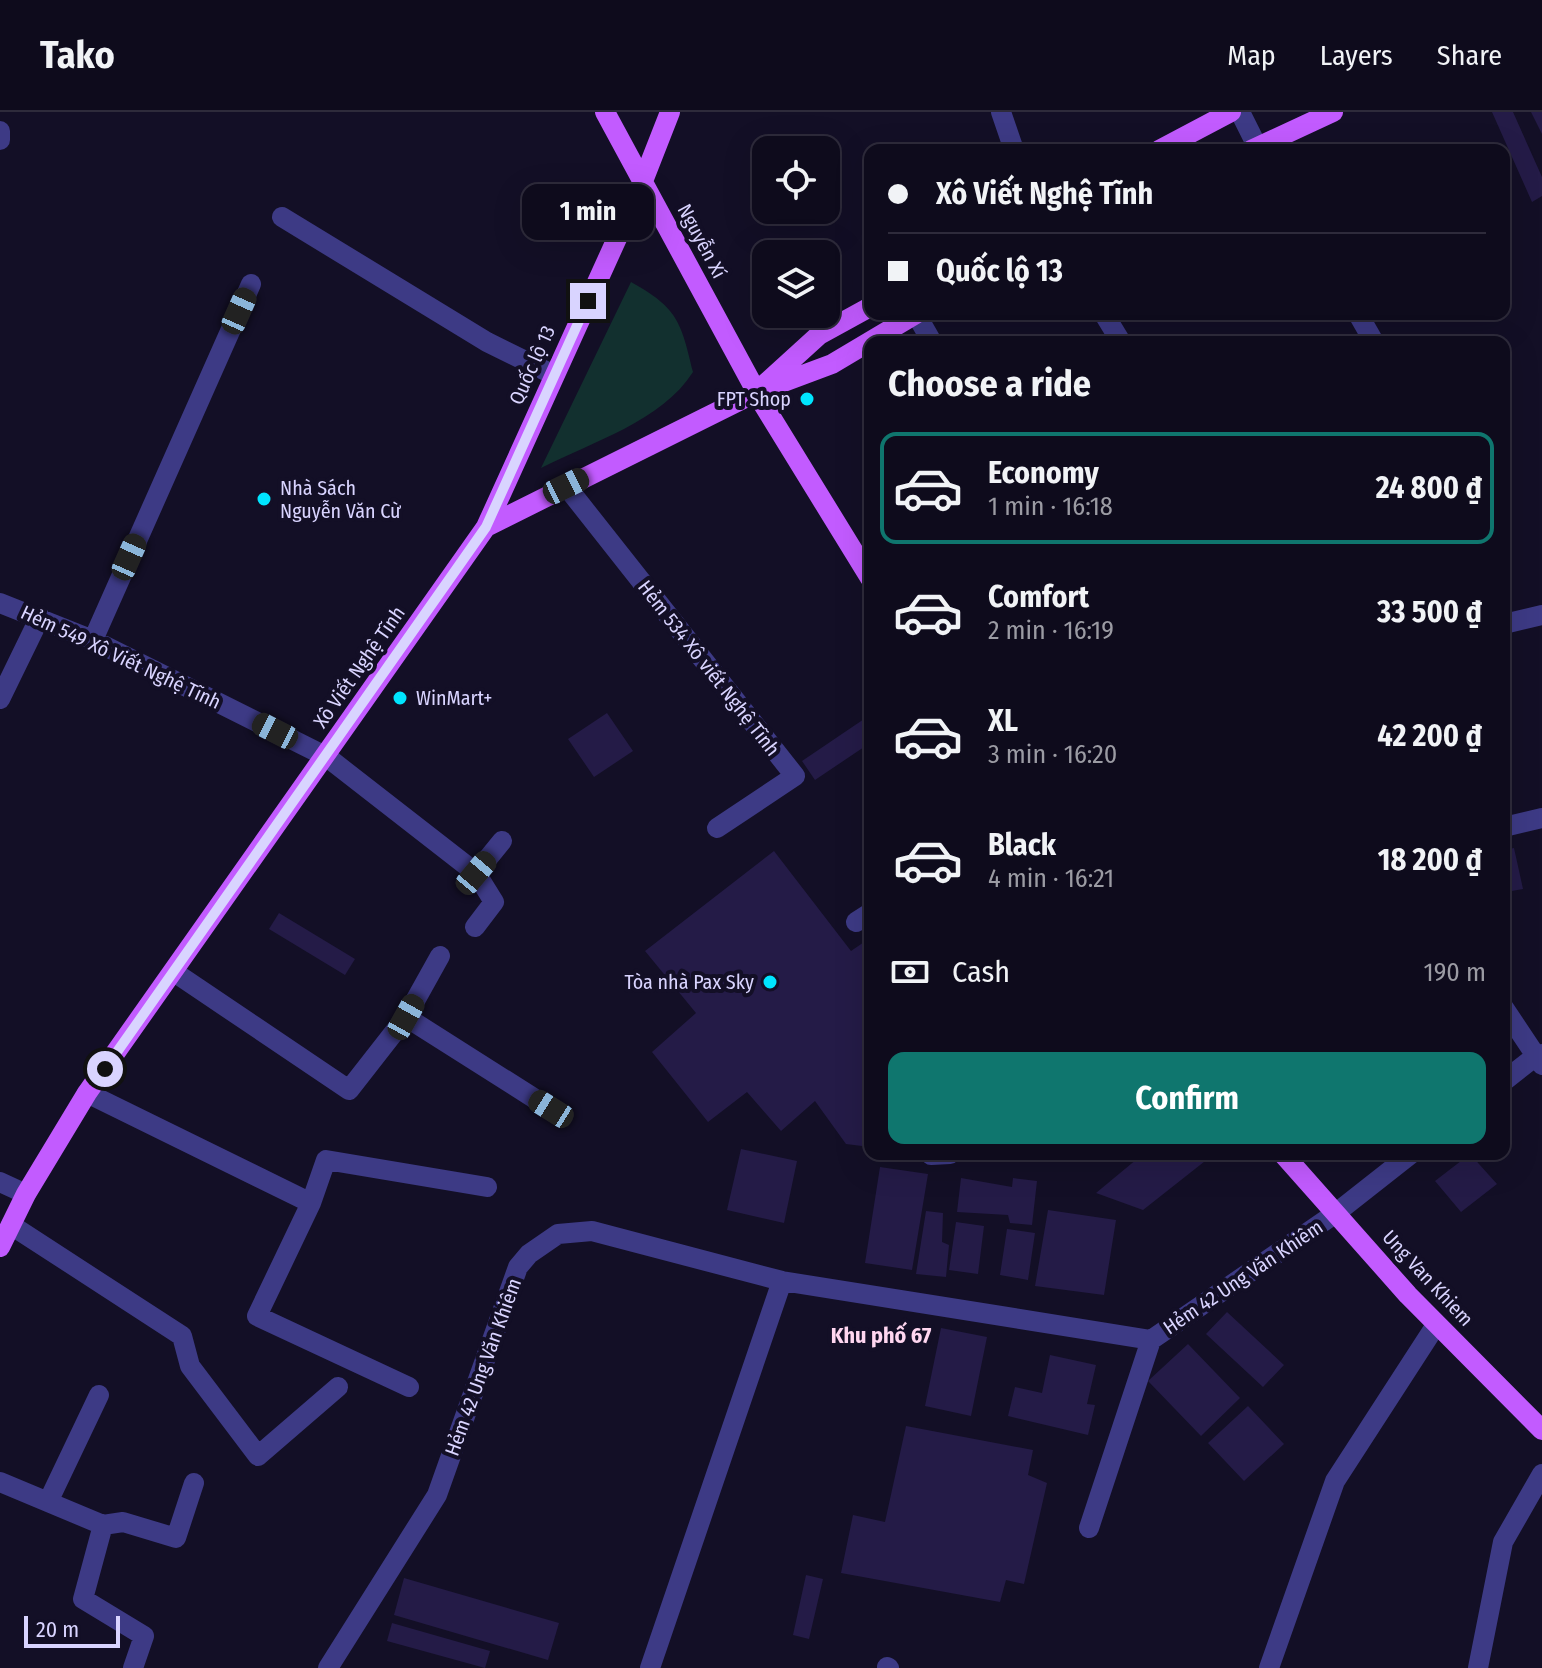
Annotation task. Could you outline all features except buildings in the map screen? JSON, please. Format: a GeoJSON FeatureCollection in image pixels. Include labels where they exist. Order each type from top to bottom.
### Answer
{"type":"FeatureCollection","features":[{"type":"Feature","properties":{"kind":"main road","name":"Nguyễn Xí"},"geometry":{"type":"LineString","coordinates":[[605,112],[757,392],[864,568]]}},
{"type":"Feature","properties":{"kind":"main road","name":"Quốc lộ 13"},"geometry":{"type":"LineString","coordinates":[[486,527],[643,181],[670,112]]}},
{"type":"Feature","properties":{"kind":"main road"},"geometry":{"type":"LineString","coordinates":[[1170,144],[1231,112]]}},
{"type":"Feature","properties":{"kind":"main road"},"geometry":{"type":"LineString","coordinates":[[1266,144],[1333,112]]}},
{"type":"Feature","properties":{"kind":"main road","name":"Xô Viết Nghệ Tĩnh"},"geometry":{"type":"LineString","coordinates":[[757,392],[819,335],[864,310]]}},
{"type":"Feature","properties":{"kind":"main road","name":"Xô Viết Nghệ Tĩnh"},"geometry":{"type":"LineString","coordinates":[[879,336],[906,320]]}},
{"type":"Feature","properties":{"kind":"main road","name":"Xô Viết Nghệ Tĩnh"},"geometry":{"type":"LineString","coordinates":[[0,1247],[26,1194],[87,1093],[327,757],[486,527],[757,392],[832,364],[864,345]]}},
{"type":"Feature","properties":{"kind":"main road","name":"Ung Van Khiem"},"geometry":{"type":"LineString","coordinates":[[1288,1160],[1436,1325],[1542,1430]]}},
{"type":"Feature","properties":{"kind":"street"},"geometry":{"type":"LineString","coordinates":[[1001,112],[1012,144]]}},
{"type":"Feature","properties":{"kind":"street"},"geometry":{"type":"LineString","coordinates":[[1240,112],[1254,144]]}},
{"type":"Feature","properties":{"kind":"street"},"geometry":{"type":"LineString","coordinates":[[0,131],[0,140]]}},
{"type":"Feature","properties":{"kind":"street"},"geometry":{"type":"LineString","coordinates":[[282,217],[487,342],[554,375]]}},
{"type":"Feature","properties":{"kind":"street"},"geometry":{"type":"LineString","coordinates":[[93,640],[251,284]]}},
{"type":"Feature","properties":{"kind":"street","name":"Hẻm 534 Xô viết Nghệ Tĩnh"},"geometry":{"type":"LineString","coordinates":[[566,486],[795,776],[717,828]]}},
{"type":"Feature","properties":{"kind":"street","name":"Hẻm 549 Xô Viết Nghệ Tĩnh"},"geometry":{"type":"LineString","coordinates":[[0,603],[93,640],[327,757],[476,873]]}},
{"type":"Feature","properties":{"kind":"street"},"geometry":{"type":"LineString","coordinates":[[1510,623],[1542,615]]}},
{"type":"Feature","properties":{"kind":"street"},"geometry":{"type":"LineString","coordinates":[[0,699],[40,617]]}},
{"type":"Feature","properties":{"kind":"street"},"geometry":{"type":"LineString","coordinates":[[1510,826],[1542,818]]}},
{"type":"Feature","properties":{"kind":"street"},"geometry":{"type":"LineString","coordinates":[[475,927],[494,902],[476,873],[502,841]]}},
{"type":"Feature","properties":{"kind":"street"},"geometry":{"type":"LineString","coordinates":[[174,972],[349,1090],[406,1017],[440,956]]}},
{"type":"Feature","properties":{"kind":"street"},"geometry":{"type":"LineString","coordinates":[[1510,1016],[1540,1058],[1510,1077]]}},
{"type":"Feature","properties":{"kind":"street"},"geometry":{"type":"LineString","coordinates":[[406,1017],[551,1109]]}},
{"type":"Feature","properties":{"kind":"street"},"geometry":{"type":"LineString","coordinates":[[87,1093],[311,1203]]}},
{"type":"Feature","properties":{"kind":"street"},"geometry":{"type":"LineString","coordinates":[[409,1387],[257,1316],[311,1203],[326,1160],[487,1187]]}},
{"type":"Feature","properties":{"kind":"street","name":"Hẻm 42 Ung Văn Khiêm"},"geometry":{"type":"LineString","coordinates":[[1089,1528],[1151,1340],[1336,1213],[1403,1160]]}},
{"type":"Feature","properties":{"kind":"street"},"geometry":{"type":"LineString","coordinates":[[0,1182],[26,1194]]}},
{"type":"Feature","properties":{"kind":"street"},"geometry":{"type":"LineString","coordinates":[[11,1225],[182,1336],[190,1366],[258,1456],[338,1387]]}},
{"type":"Feature","properties":{"kind":"street","name":"Hẻm 42 Ung Văn Khiêm"},"geometry":{"type":"LineString","coordinates":[[328,1668],[437,1495],[518,1267],[529,1254],[558,1234],[592,1231],[782,1281],[1151,1340]]}},
{"type":"Feature","properties":{"kind":"street"},"geometry":{"type":"LineString","coordinates":[[650,1668],[782,1281]]}},
{"type":"Feature","properties":{"kind":"street"},"geometry":{"type":"LineString","coordinates":[[1269,1668],[1335,1481],[1436,1325]]}},
{"type":"Feature","properties":{"kind":"street"},"geometry":{"type":"LineString","coordinates":[[48,1502],[99,1395]]}},
{"type":"Feature","properties":{"kind":"street"},"geometry":{"type":"LineString","coordinates":[[1478,1668],[1503,1542],[1542,1474]]}},
{"type":"Feature","properties":{"kind":"street"},"geometry":{"type":"LineString","coordinates":[[0,1482],[103,1525],[123,1522],[176,1538],[194,1483]]}},
{"type":"Feature","properties":{"kind":"street"},"geometry":{"type":"LineString","coordinates":[[103,1525],[83,1599],[144,1636],[133,1668]]}},
{"type":"Feature","properties":{"kind":"green space"},"geometry":{"type":"Polygon","coordinates":[[[631,282],[659,300],[675,318],[685,340],[693,372],[680,389],[645,417],[541,468],[631,282]]]}},
{"type":"Feature","properties":{"kind":"place","name":"FPT Shop"},"geometry":{"type":"Point","coordinates":[807,399]}},
{"type":"Feature","properties":{"kind":"place","name":"Nhà Sách Nguyễn Văn Cừ"},"geometry":{"type":"Point","coordinates":[264,499]}},
{"type":"Feature","properties":{"kind":"place","name":"WinMart+"},"geometry":{"type":"Point","coordinates":[400,698]}},
{"type":"Feature","properties":{"kind":"place","name":"Tòa nhà Pax Sky"},"geometry":{"type":"Point","coordinates":[770,982]}},
{"type":"Feature","properties":{"kind":"district","name":"Khu phố 67"},"geometry":{"type":"Point","coordinates":[881,1335]}},
{"type":"Feature","properties":{"kind":"route"},"geometry":{"type":"LineString","coordinates":[[105,1069],[486,527],[588,301]]}}]}
